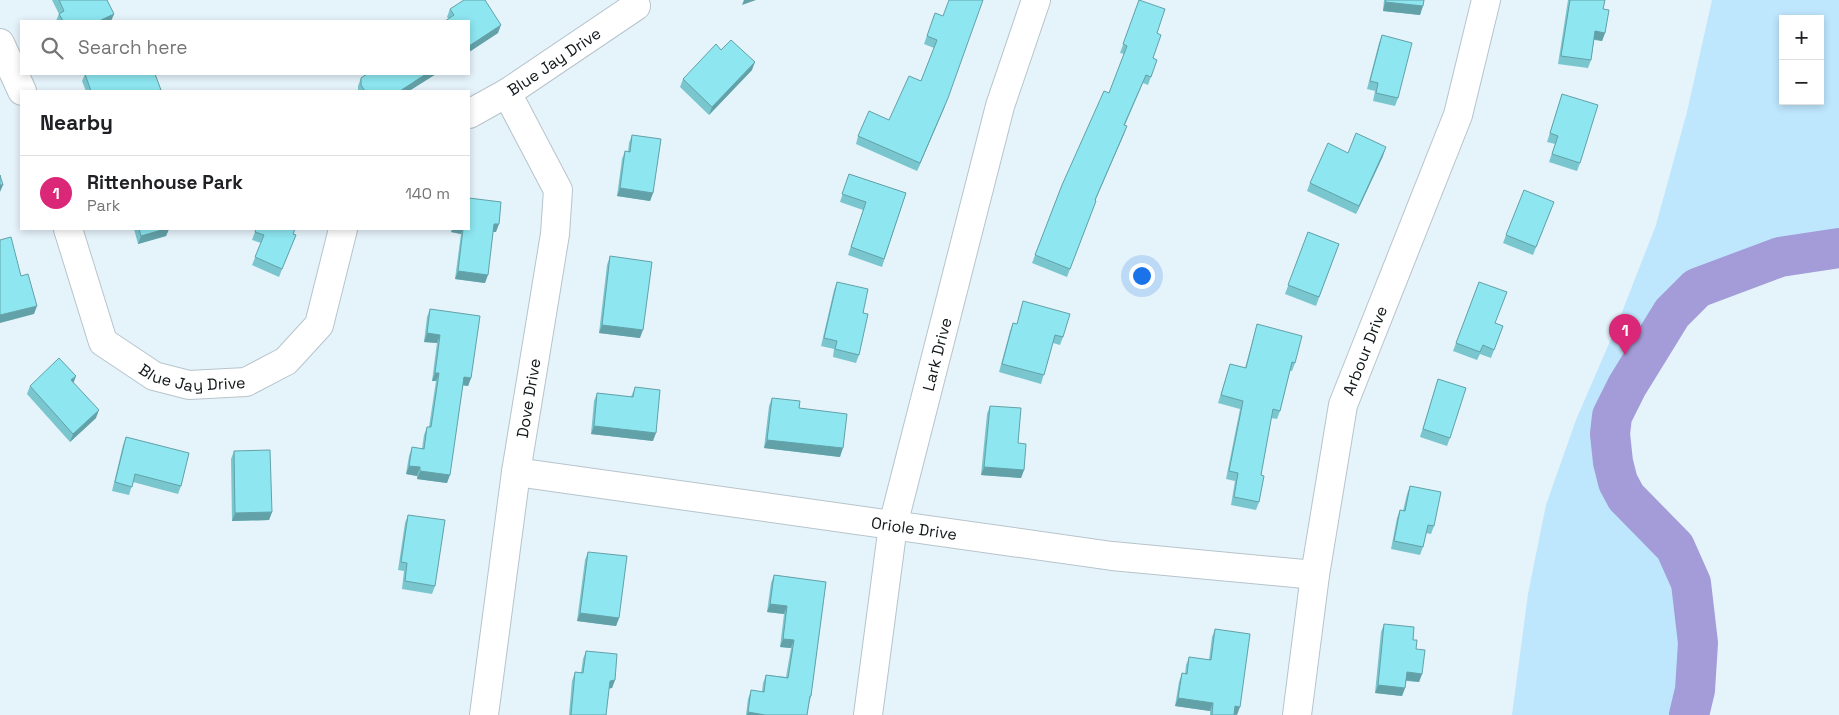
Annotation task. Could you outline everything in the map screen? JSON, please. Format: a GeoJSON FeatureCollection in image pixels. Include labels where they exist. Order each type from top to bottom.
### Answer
{"type":"FeatureCollection","features":[{"type":"Feature","properties":{"kind":"street","name":"Lark Drive"},"geometry":{"type":"LineString","coordinates":[[868,715],[893,525],[1000,106],[1036,0]]}},
{"type":"Feature","properties":{"kind":"street","name":"Arbour Drive"},"geometry":{"type":"LineString","coordinates":[[1297,715],[1316,575],[1343,405],[1458,115],[1486,0]]}},
{"type":"Feature","properties":{"kind":"street","name":"Blue Jay Drive"},"geometry":{"type":"LineString","coordinates":[[470,113],[507,93],[636,6]]}},
{"type":"Feature","properties":{"kind":"street"},"geometry":{"type":"LineString","coordinates":[[0,43],[22,90]]}},
{"type":"Feature","properties":{"kind":"street","name":"Dove Drive"},"geometry":{"type":"LineString","coordinates":[[484,715],[516,472],[556,234],[558,190],[507,93]]}},
{"type":"Feature","properties":{"kind":"street","name":"Blue Jay Drive"},"geometry":{"type":"LineString","coordinates":[[68,230],[103,342],[154,376],[189,385],[246,382],[286,361],[319,325],[342,230]]}},
{"type":"Feature","properties":{"kind":"street","name":"Oriole Drive"},"geometry":{"type":"LineString","coordinates":[[516,472],[1112,556],[1316,575]]}},
{"type":"Feature","properties":{"kind":"shaded area"},"geometry":{"type":"Polygon","coordinates":[[[1712,0],[1839,0],[1839,248],[1780,257],[1697,288],[1672,313],[1627,386],[1612,416],[1610,434],[1613,462],[1618,482],[1626,497],[1675,547],[1691,583],[1698,643],[1695,690],[1689,715],[1512,715],[1528,594],[1546,505],[1576,420],[1617,325],[1656,225],[1687,112],[1712,0]]]}},
{"type":"Feature","properties":{"kind":"building"},"geometry":{"type":"Polygon","coordinates":[[[59,0],[107,0],[114,14],[101,20],[62,20],[59,14],[64,11],[59,0]]]}},
{"type":"Feature","properties":{"kind":"building"},"geometry":{"type":"Polygon","coordinates":[[[464,0],[485,0],[501,25],[470,45],[470,20],[446,20],[454,15],[450,9],[464,0]]]}},
{"type":"Feature","properties":{"kind":"building"},"geometry":{"type":"Polygon","coordinates":[[[949,0],[983,0],[948,98],[920,163],[858,136],[869,111],[889,120],[909,76],[921,81],[937,40],[927,36],[935,13],[943,16],[949,0]]]}},
{"type":"Feature","properties":{"kind":"building"},"geometry":{"type":"Polygon","coordinates":[[[1139,0],[1165,9],[1157,33],[1161,35],[1153,58],[1157,60],[1151,77],[1146,75],[1124,125],[1127,126],[1095,200],[1070,269],[1035,255],[1062,185],[1104,91],[1109,93],[1127,46],[1123,44],[1139,0]]]}},
{"type":"Feature","properties":{"kind":"building"},"geometry":{"type":"Polygon","coordinates":[[[1386,0],[1424,0],[1423,6],[1385,2],[1386,0]]]}},
{"type":"Feature","properties":{"kind":"building"},"geometry":{"type":"Polygon","coordinates":[[[1570,0],[1605,0],[1603,9],[1609,10],[1605,33],[1595,31],[1591,60],[1561,56],[1570,0]]]}},
{"type":"Feature","properties":{"kind":"building"},"geometry":{"type":"Polygon","coordinates":[[[1382,35],[1412,43],[1398,98],[1376,93],[1378,83],[1370,81],[1382,35]]]}},
{"type":"Feature","properties":{"kind":"building"},"geometry":{"type":"Polygon","coordinates":[[[731,40],[755,62],[712,107],[683,79],[716,44],[721,50],[731,40]]]}},
{"type":"Feature","properties":{"kind":"building"},"geometry":{"type":"Polygon","coordinates":[[[85,75],[155,75],[161,90],[91,90],[85,75]]]}},
{"type":"Feature","properties":{"kind":"building"},"geometry":{"type":"Polygon","coordinates":[[[366,75],[424,75],[402,90],[364,90],[361,85],[361,78],[366,75]]]}},
{"type":"Feature","properties":{"kind":"building"},"geometry":{"type":"Polygon","coordinates":[[[1562,94],[1598,105],[1580,163],[1552,154],[1558,136],[1550,133],[1562,94]]]}},
{"type":"Feature","properties":{"kind":"building"},"geometry":{"type":"Polygon","coordinates":[[[1356,133],[1386,147],[1359,206],[1310,183],[1328,143],[1348,153],[1356,133]]]}},
{"type":"Feature","properties":{"kind":"building"},"geometry":{"type":"Polygon","coordinates":[[[632,135],[661,139],[653,193],[620,188],[625,151],[630,152],[632,135]]]}},
{"type":"Feature","properties":{"kind":"building"},"geometry":{"type":"Polygon","coordinates":[[[849,174],[906,193],[884,259],[851,247],[866,202],[842,194],[849,174]]]}},
{"type":"Feature","properties":{"kind":"building"},"geometry":{"type":"Polygon","coordinates":[[[1524,190],[1554,202],[1536,247],[1506,235],[1524,190]]]}},
{"type":"Feature","properties":{"kind":"building"},"geometry":{"type":"Polygon","coordinates":[[[470,198],[501,202],[499,224],[494,224],[488,275],[458,271],[463,230],[470,230],[470,198]]]}},
{"type":"Feature","properties":{"kind":"building"},"geometry":{"type":"Polygon","coordinates":[[[139,230],[162,230],[141,236],[139,230]]]}},
{"type":"Feature","properties":{"kind":"building"},"geometry":{"type":"Polygon","coordinates":[[[256,230],[295,230],[293,234],[296,235],[282,269],[255,257],[264,235],[255,232],[256,230]]]}},
{"type":"Feature","properties":{"kind":"building"},"geometry":{"type":"Polygon","coordinates":[[[1308,232],[1339,244],[1319,297],[1288,285],[1308,232]]]}},
{"type":"Feature","properties":{"kind":"building"},"geometry":{"type":"Polygon","coordinates":[[[11,237],[21,276],[28,274],[37,306],[0,315],[0,240],[11,237]]]}},
{"type":"Feature","properties":{"kind":"building"},"geometry":{"type":"Polygon","coordinates":[[[610,256],[652,262],[643,330],[602,325],[610,256]]]}},
{"type":"Feature","properties":{"kind":"building"},"geometry":{"type":"Polygon","coordinates":[[[837,282],[868,289],[863,313],[868,314],[859,355],[835,349],[837,341],[824,338],[837,282]]]}},
{"type":"Feature","properties":{"kind":"building"},"geometry":{"type":"Polygon","coordinates":[[[1479,282],[1507,292],[1495,323],[1503,326],[1494,350],[1483,345],[1480,352],[1456,343],[1479,282]]]}},
{"type":"Feature","properties":{"kind":"building"},"geometry":{"type":"Polygon","coordinates":[[[1023,301],[1070,314],[1063,337],[1055,335],[1044,375],[1002,364],[1013,323],[1017,324],[1023,301]]]}},
{"type":"Feature","properties":{"kind":"building"},"geometry":{"type":"Polygon","coordinates":[[[430,309],[480,316],[471,378],[464,377],[450,475],[420,471],[420,467],[409,466],[412,447],[424,449],[427,427],[431,427],[439,373],[435,373],[440,335],[427,333],[430,309]]]}},
{"type":"Feature","properties":{"kind":"building"},"geometry":{"type":"Polygon","coordinates":[[[1257,324],[1302,336],[1295,363],[1292,362],[1280,411],[1273,409],[1261,475],[1264,476],[1259,502],[1234,497],[1238,473],[1229,471],[1243,401],[1221,395],[1230,364],[1246,368],[1257,324]]]}},
{"type":"Feature","properties":{"kind":"building"},"geometry":{"type":"Polygon","coordinates":[[[59,358],[76,376],[71,380],[99,410],[73,434],[30,386],[59,358]]]}},
{"type":"Feature","properties":{"kind":"building"},"geometry":{"type":"Polygon","coordinates":[[[1438,379],[1466,388],[1450,438],[1423,429],[1438,379]]]}},
{"type":"Feature","properties":{"kind":"building"},"geometry":{"type":"Polygon","coordinates":[[[635,387],[660,390],[656,433],[594,426],[597,393],[633,397],[635,387]]]}},
{"type":"Feature","properties":{"kind":"building"},"geometry":{"type":"Polygon","coordinates":[[[772,398],[800,401],[799,408],[847,414],[843,448],[767,440],[772,398]]]}},
{"type":"Feature","properties":{"kind":"building"},"geometry":{"type":"Polygon","coordinates":[[[990,406],[1021,408],[1018,443],[1026,444],[1024,470],[984,467],[990,406]]]}},
{"type":"Feature","properties":{"kind":"building"},"geometry":{"type":"Polygon","coordinates":[[[126,437],[189,453],[181,486],[135,474],[132,487],[115,482],[126,437]]]}},
{"type":"Feature","properties":{"kind":"building"},"geometry":{"type":"Polygon","coordinates":[[[270,450],[272,512],[235,513],[234,451],[270,450]]]}},
{"type":"Feature","properties":{"kind":"building"},"geometry":{"type":"Polygon","coordinates":[[[1410,486],[1441,492],[1434,526],[1428,525],[1423,547],[1394,541],[1400,510],[1405,511],[1410,486]]]}},
{"type":"Feature","properties":{"kind":"building"},"geometry":{"type":"Polygon","coordinates":[[[408,515],[445,520],[435,586],[405,581],[407,563],[401,562],[408,515]]]}},
{"type":"Feature","properties":{"kind":"building"},"geometry":{"type":"Polygon","coordinates":[[[588,552],[627,556],[619,618],[580,613],[588,552]]]}},
{"type":"Feature","properties":{"kind":"building"},"geometry":{"type":"Polygon","coordinates":[[[774,575],[826,582],[807,715],[765,715],[748,712],[751,690],[764,692],[766,675],[788,678],[794,640],[783,639],[787,606],[770,604],[774,575]]]}},
{"type":"Feature","properties":{"kind":"building"},"geometry":{"type":"Polygon","coordinates":[[[1384,624],[1414,627],[1413,640],[1417,640],[1416,649],[1425,650],[1422,674],[1407,672],[1405,688],[1378,685],[1384,624]]]}},
{"type":"Feature","properties":{"kind":"building"},"geometry":{"type":"Polygon","coordinates":[[[1215,629],[1250,634],[1240,707],[1235,706],[1234,715],[1212,715],[1213,703],[1178,698],[1182,673],[1187,674],[1189,657],[1211,660],[1215,629]]]}},
{"type":"Feature","properties":{"kind":"building"},"geometry":{"type":"Polygon","coordinates":[[[586,651],[617,654],[615,680],[610,681],[606,715],[571,715],[575,672],[583,673],[586,651]]]}},
{"type":"Feature","properties":{"kind":"waterway"},"geometry":{"type":"LineString","coordinates":[[1689,715],[1695,690],[1698,643],[1691,583],[1675,547],[1626,497],[1618,482],[1613,462],[1610,434],[1612,416],[1627,386],[1672,313],[1697,288],[1780,257],[1839,248]]}},
{"type":"Feature","properties":{"kind":"place","name":"Rittenhouse Park"},"geometry":{"type":"Point","coordinates":[1625,355]}}]}
